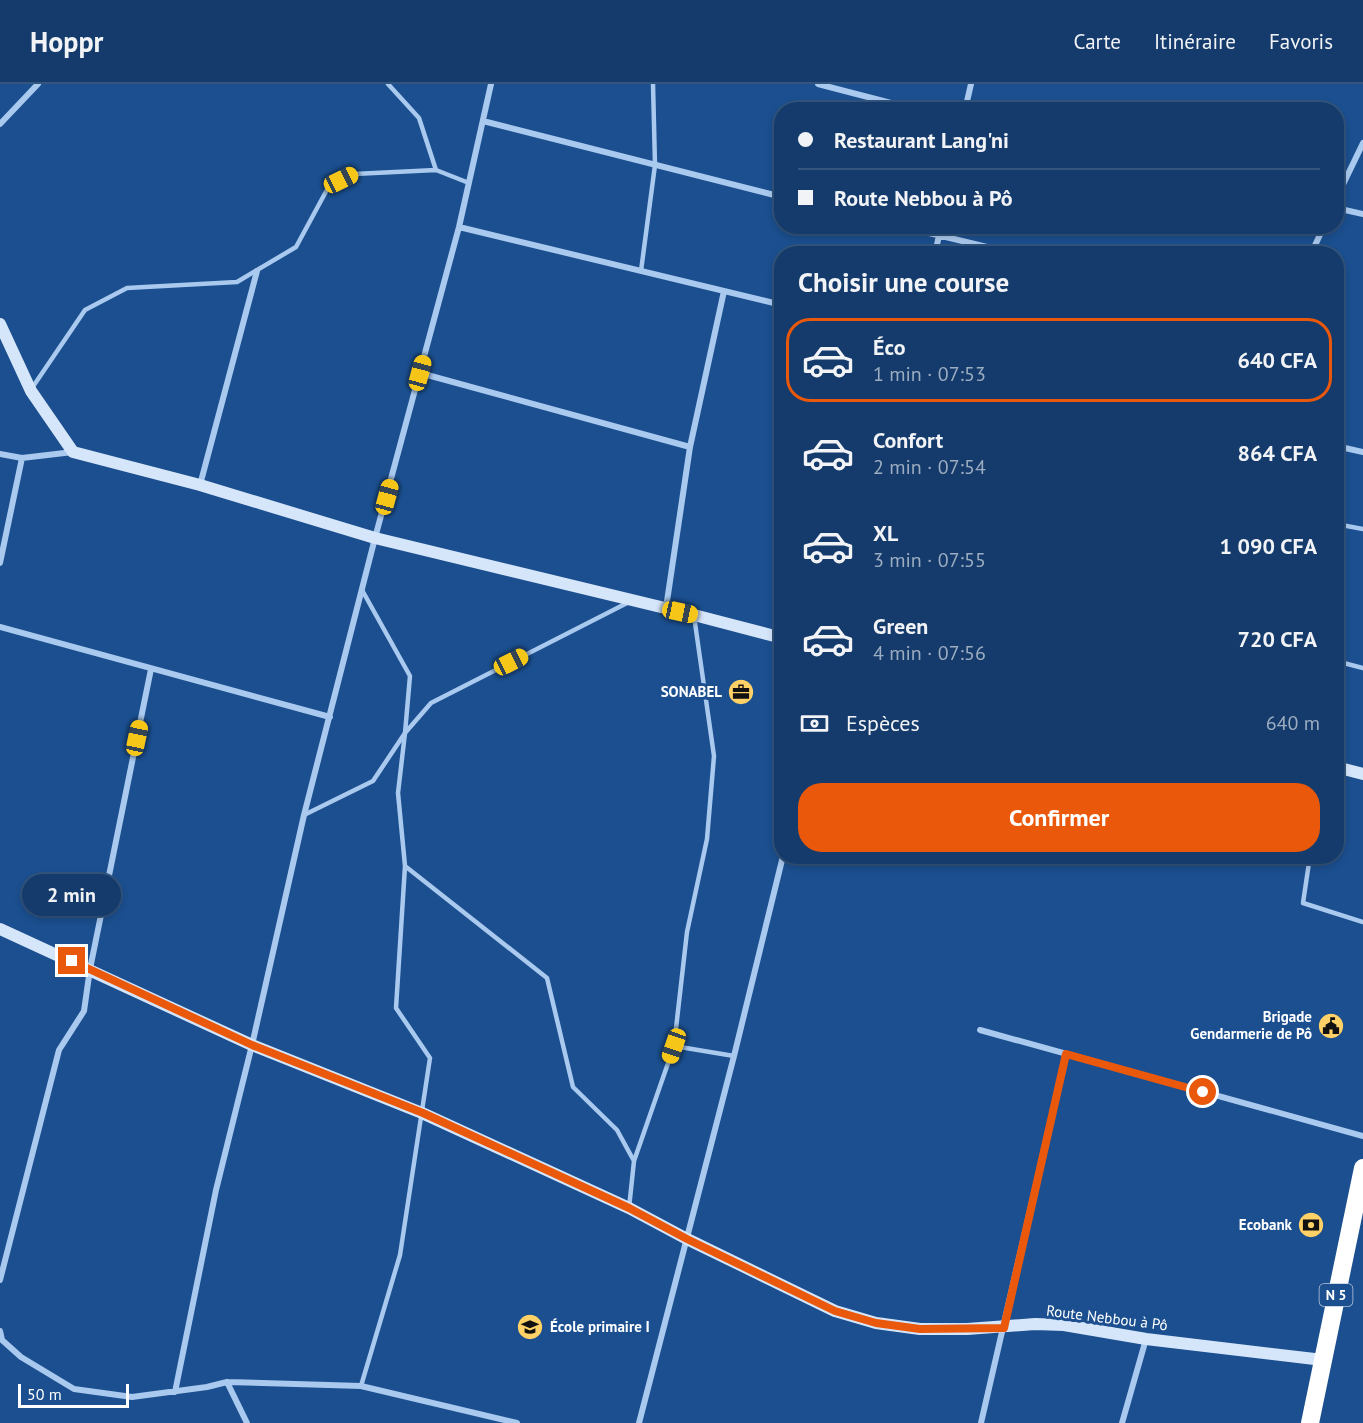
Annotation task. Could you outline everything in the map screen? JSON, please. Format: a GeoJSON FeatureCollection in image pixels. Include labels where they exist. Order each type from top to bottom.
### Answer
{"type":"FeatureCollection","features":[{"type":"Feature","properties":{"kind":"highway","name":"N 5"},"geometry":{"type":"LineString","coordinates":[[1310,1423],[1363,1168]]}},
{"type":"Feature","properties":{"kind":"main road"},"geometry":{"type":"LineString","coordinates":[[0,324],[31,391],[73,452],[200,485],[375,538],[774,636]]}},
{"type":"Feature","properties":{"kind":"main road"},"geometry":{"type":"LineString","coordinates":[[1344,769],[1363,774]]}},
{"type":"Feature","properties":{"kind":"main road","name":"Route Nebbou à Pô"},"geometry":{"type":"LineString","coordinates":[[0,929],[252,1045],[423,1113],[629,1208],[835,1311],[876,1323],[920,1329],[1004,1328],[1035,1324],[1064,1324],[1146,1339],[1323,1360]]}},
{"type":"Feature","properties":{"kind":"street"},"geometry":{"type":"LineString","coordinates":[[0,124],[38,84]]}},
{"type":"Feature","properties":{"kind":"street"},"geometry":{"type":"LineString","coordinates":[[175,1392],[216,1190],[252,1045],[304,815],[375,538],[459,227],[491,84]]}},
{"type":"Feature","properties":{"kind":"street"},"geometry":{"type":"LineString","coordinates":[[818,84],[887,102]]}},
{"type":"Feature","properties":{"kind":"street"},"geometry":{"type":"LineString","coordinates":[[967,102],[971,84]]}},
{"type":"Feature","properties":{"kind":"street"},"geometry":{"type":"LineString","coordinates":[[483,121],[774,195]]}},
{"type":"Feature","properties":{"kind":"street"},"geometry":{"type":"LineString","coordinates":[[1344,182],[1363,143]]}},
{"type":"Feature","properties":{"kind":"street"},"geometry":{"type":"LineString","coordinates":[[1344,210],[1363,214]]}},
{"type":"Feature","properties":{"kind":"street"},"geometry":{"type":"LineString","coordinates":[[459,227],[774,303]]}},
{"type":"Feature","properties":{"kind":"street"},"geometry":{"type":"LineString","coordinates":[[928,234],[980,246]]}},
{"type":"Feature","properties":{"kind":"street"},"geometry":{"type":"LineString","coordinates":[[937,246],[940,234]]}},
{"type":"Feature","properties":{"kind":"street"},"geometry":{"type":"LineString","coordinates":[[200,485],[257,271]]}},
{"type":"Feature","properties":{"kind":"street"},"geometry":{"type":"LineString","coordinates":[[666,609],[690,447],[724,291]]}},
{"type":"Feature","properties":{"kind":"street"},"geometry":{"type":"LineString","coordinates":[[420,373],[690,447]]}},
{"type":"Feature","properties":{"kind":"street"},"geometry":{"type":"LineString","coordinates":[[1344,448],[1363,452]]}},
{"type":"Feature","properties":{"kind":"street"},"geometry":{"type":"LineString","coordinates":[[0,454],[22,458],[73,452]]}},
{"type":"Feature","properties":{"kind":"street"},"geometry":{"type":"LineString","coordinates":[[0,563],[22,458]]}},
{"type":"Feature","properties":{"kind":"street"},"geometry":{"type":"LineString","coordinates":[[0,627],[330,717]]}},
{"type":"Feature","properties":{"kind":"street"},"geometry":{"type":"LineString","coordinates":[[0,1280],[59,1050],[84,1011],[90,969],[151,669]]}},
{"type":"Feature","properties":{"kind":"street"},"geometry":{"type":"LineString","coordinates":[[639,1423],[781,864]]}},
{"type":"Feature","properties":{"kind":"street"},"geometry":{"type":"LineString","coordinates":[[980,1030],[1363,1136]]}},
{"type":"Feature","properties":{"kind":"street"},"geometry":{"type":"LineString","coordinates":[[981,1423],[1066,1054]]}},
{"type":"Feature","properties":{"kind":"street"},"geometry":{"type":"LineString","coordinates":[[0,1331],[2,1340],[21,1357],[74,1389],[132,1397],[207,1387],[226,1382],[362,1386],[516,1423]]}},
{"type":"Feature","properties":{"kind":"street"},"geometry":{"type":"LineString","coordinates":[[1122,1423],[1146,1339]]}},
{"type":"Feature","properties":{"kind":"street"},"geometry":{"type":"LineString","coordinates":[[226,1382],[247,1423]]}},
{"type":"Feature","properties":{"kind":"lane"},"geometry":{"type":"LineString","coordinates":[[388,84],[418,118],[436,170]]}},
{"type":"Feature","properties":{"kind":"lane"},"geometry":{"type":"LineString","coordinates":[[641,271],[654,165],[653,84]]}},
{"type":"Feature","properties":{"kind":"lane"},"geometry":{"type":"LineString","coordinates":[[31,391],[85,310],[128,288],[237,282],[296,247],[329,186],[354,174],[436,170],[469,183]]}},
{"type":"Feature","properties":{"kind":"lane"},"geometry":{"type":"LineString","coordinates":[[1344,525],[1363,529]]}},
{"type":"Feature","properties":{"kind":"lane"},"geometry":{"type":"LineString","coordinates":[[362,590],[410,676],[398,793],[405,866],[396,1008],[430,1058],[400,1255],[362,1386]]}},
{"type":"Feature","properties":{"kind":"lane"},"geometry":{"type":"LineString","coordinates":[[304,815],[374,781],[405,733],[430,703],[631,601]]}},
{"type":"Feature","properties":{"kind":"lane"},"geometry":{"type":"LineString","coordinates":[[629,1208],[634,1161],[674,1046],[687,932],[707,839],[714,756],[694,615]]}},
{"type":"Feature","properties":{"kind":"lane"},"geometry":{"type":"LineString","coordinates":[[1344,663],[1363,668]]}},
{"type":"Feature","properties":{"kind":"lane"},"geometry":{"type":"LineString","coordinates":[[1309,864],[1303,903],[1363,922]]}},
{"type":"Feature","properties":{"kind":"lane"},"geometry":{"type":"LineString","coordinates":[[405,866],[547,978],[573,1087],[617,1130],[634,1161]]}},
{"type":"Feature","properties":{"kind":"lane"},"geometry":{"type":"LineString","coordinates":[[674,1046],[734,1056]]}},
{"type":"Feature","properties":{"kind":"place","name":"SONABEL"},"geometry":{"type":"Point","coordinates":[741,692]}},
{"type":"Feature","properties":{"kind":"place","name":"Brigade Gendarmerie de Pô"},"geometry":{"type":"Point","coordinates":[1331,1026]}},
{"type":"Feature","properties":{"kind":"place","name":"Ecobank"},"geometry":{"type":"Point","coordinates":[1311,1225]}},
{"type":"Feature","properties":{"kind":"place","name":"École primaire I"},"geometry":{"type":"Point","coordinates":[530,1327]}},
{"type":"Feature","properties":{"kind":"route"},"geometry":{"type":"LineString","coordinates":[[72,961],[252,1045],[423,1113],[629,1208],[835,1311],[876,1323],[920,1329],[1004,1328],[1066,1054],[1203,1092]]}}]}
